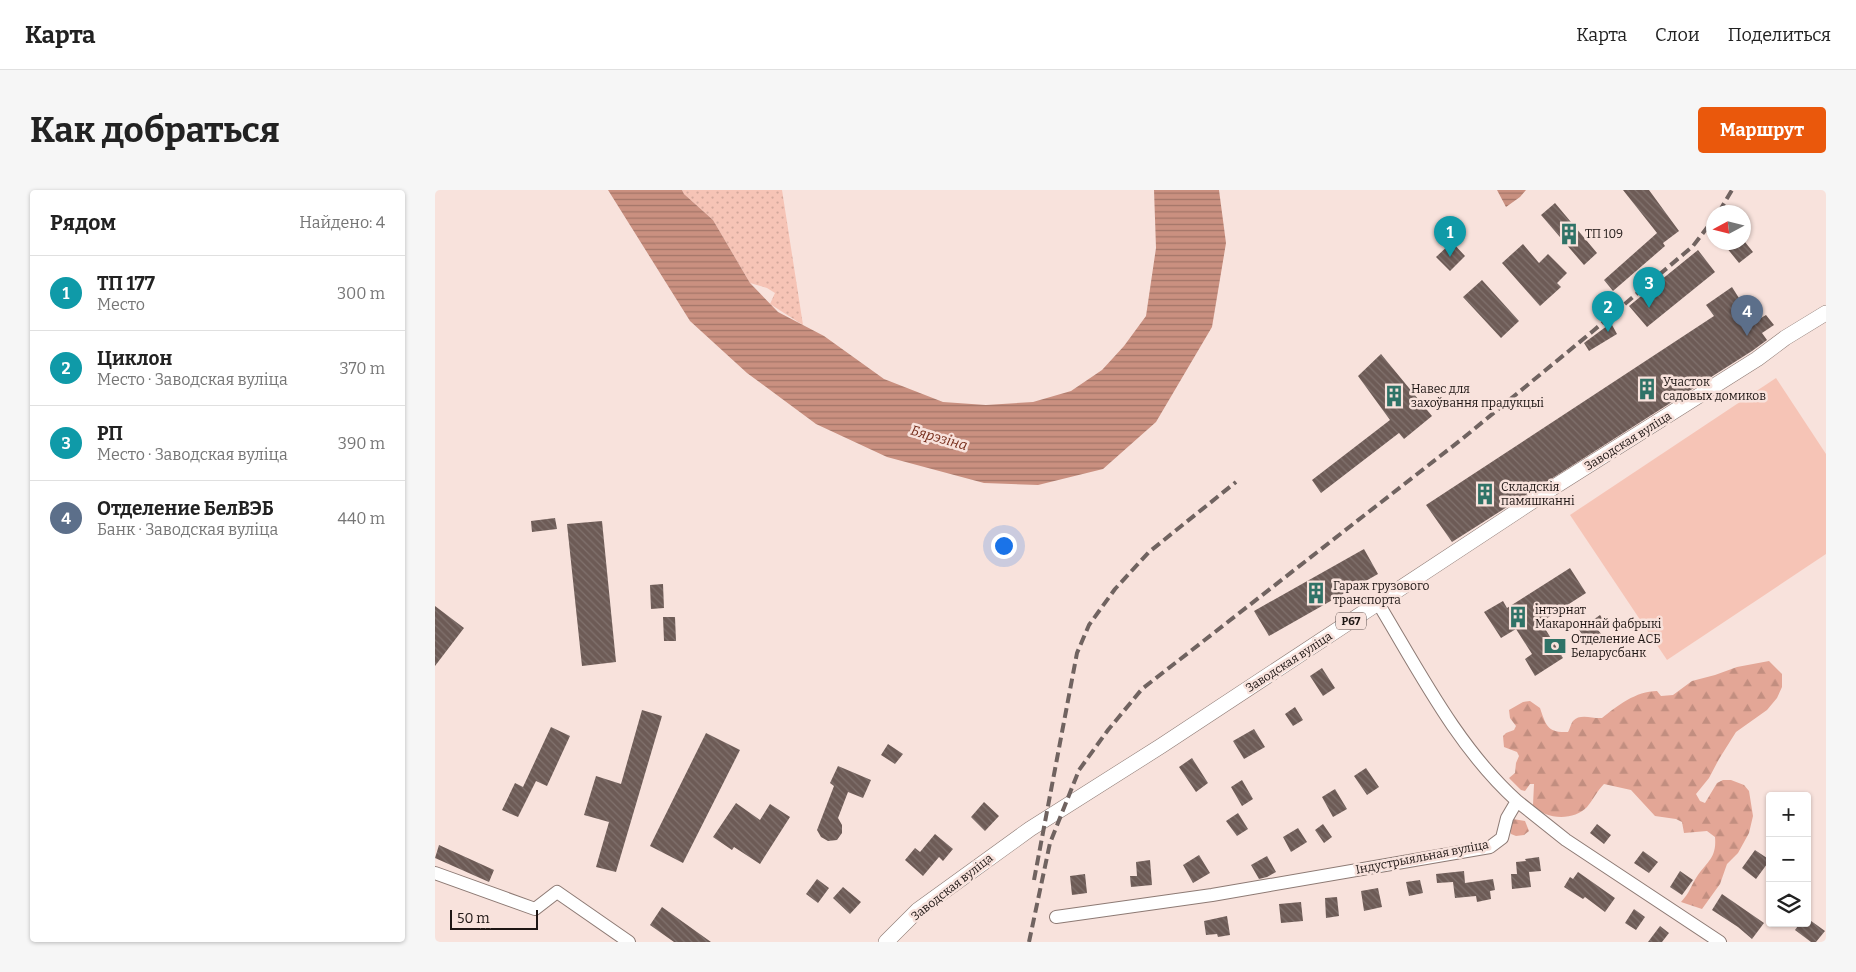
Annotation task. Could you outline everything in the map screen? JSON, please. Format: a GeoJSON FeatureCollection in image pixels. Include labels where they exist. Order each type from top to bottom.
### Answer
{"type":"FeatureCollection","features":[{"type":"Feature","properties":{"kind":"main road","name":"Заводская вуліца"},"geometry":{"type":"LineString","coordinates":[[886,942],[918,910],[1030,829],[1161,746],[1554,487],[1757,359],[1785,338],[1826,313]]}},
{"type":"Feature","properties":{"kind":"street"},"geometry":{"type":"LineString","coordinates":[[1378,603],[1461,739],[1504,790],[1566,840],[1720,942]]}},
{"type":"Feature","properties":{"kind":"street","name":"Індустрыяльная вуліца"},"geometry":{"type":"LineString","coordinates":[[1056,917],[1212,895],[1490,847],[1502,838],[1507,818],[1517,801]]}},
{"type":"Feature","properties":{"kind":"street"},"geometry":{"type":"LineString","coordinates":[[435,873],[535,909],[557,892],[629,942]]}},
{"type":"Feature","properties":{"kind":"shaded area"},"geometry":{"type":"Polygon","coordinates":[[[682,190],[782,190],[803,325],[770,304],[775,293],[767,288],[750,283],[713,220],[682,190]]]}},
{"type":"Feature","properties":{"kind":"shaded area"},"geometry":{"type":"Polygon","coordinates":[[[1776,378],[1826,454],[1826,554],[1667,660],[1570,515],[1776,378]]]}},
{"type":"Feature","properties":{"kind":"green space"},"geometry":{"type":"Polygon","coordinates":[[[1769,661],[1782,674],[1782,687],[1777,698],[1767,710],[1736,732],[1709,778],[1696,794],[1700,801],[1705,803],[1717,783],[1723,780],[1731,780],[1744,785],[1749,791],[1753,816],[1749,833],[1738,853],[1727,864],[1720,884],[1702,909],[1681,902],[1713,855],[1715,837],[1707,831],[1684,833],[1682,822],[1676,819],[1655,816],[1631,790],[1604,784],[1581,812],[1575,815],[1552,816],[1538,810],[1533,805],[1534,784],[1530,784],[1525,791],[1521,790],[1509,778],[1515,773],[1519,756],[1517,752],[1504,747],[1503,736],[1514,730],[1516,726],[1510,718],[1509,710],[1523,702],[1530,701],[1540,708],[1548,727],[1551,729],[1568,732],[1572,722],[1579,717],[1602,718],[1634,696],[1657,691],[1661,696],[1673,695],[1692,681],[1737,667],[1769,661]]]}},
{"type":"Feature","properties":{"kind":"green space"},"geometry":{"type":"Polygon","coordinates":[[[1513,819],[1525,821],[1529,831],[1524,835],[1516,836],[1511,834],[1509,827],[1513,819]]]}},
{"type":"Feature","properties":{"kind":"water","name":"Бярэзіна"},"geometry":{"type":"Polygon","coordinates":[[[608,190],[682,190],[713,220],[750,283],[778,312],[824,336],[884,379],[943,402],[986,405],[1033,402],[1071,391],[1102,370],[1124,346],[1146,316],[1156,248],[1154,190],[1219,190],[1226,243],[1212,327],[1156,422],[1103,469],[1038,485],[984,483],[887,457],[816,424],[747,373],[690,321],[608,190]]]}},
{"type":"Feature","properties":{"kind":"water"},"geometry":{"type":"Polygon","coordinates":[[[1497,190],[1526,190],[1506,207],[1497,190]]]}},
{"type":"Feature","properties":{"kind":"building"},"geometry":{"type":"Polygon","coordinates":[[[1623,190],[1649,190],[1679,231],[1663,243],[1665,246],[1613,291],[1604,280],[1657,233],[1623,190]]]}},
{"type":"Feature","properties":{"kind":"building","name":"ТП 109"},"geometry":{"type":"Polygon","coordinates":[[[1555,203],[1597,253],[1584,265],[1541,215],[1555,203]]]}},
{"type":"Feature","properties":{"kind":"building"},"geometry":{"type":"Polygon","coordinates":[[[1452,242],[1465,256],[1450,271],[1436,257],[1452,242]]]}},
{"type":"Feature","properties":{"kind":"building"},"geometry":{"type":"Polygon","coordinates":[[[1523,244],[1539,263],[1548,254],[1567,273],[1557,283],[1561,287],[1540,306],[1502,263],[1523,244]]]}},
{"type":"Feature","properties":{"kind":"building"},"geometry":{"type":"Polygon","coordinates":[[[1698,250],[1715,272],[1647,327],[1629,306],[1698,250]]]}},
{"type":"Feature","properties":{"kind":"building"},"geometry":{"type":"Polygon","coordinates":[[[1728,250],[1751,250],[1753,252],[1739,263],[1728,250]]]}},
{"type":"Feature","properties":{"kind":"building"},"geometry":{"type":"Polygon","coordinates":[[[1482,280],[1519,321],[1501,338],[1463,297],[1482,280]]]}},
{"type":"Feature","properties":{"kind":"building","name":"Участок садовых домиков"},"geometry":{"type":"Polygon","coordinates":[[[1732,287],[1754,322],[1766,315],[1774,325],[1762,333],[1767,340],[1452,542],[1426,505],[1714,316],[1706,305],[1732,287]]]}},
{"type":"Feature","properties":{"kind":"building"},"geometry":{"type":"Polygon","coordinates":[[[1611,323],[1617,334],[1589,351],[1584,343],[1611,323]]]}},
{"type":"Feature","properties":{"kind":"building","name":"Навес для захоўвання прадукцыі"},"geometry":{"type":"Polygon","coordinates":[[[1381,354],[1432,416],[1404,439],[1399,433],[1321,493],[1312,480],[1390,420],[1358,376],[1381,354]]]}},
{"type":"Feature","properties":{"kind":"building"},"geometry":{"type":"Polygon","coordinates":[[[555,518],[557,529],[532,532],[531,521],[555,518]]]}},
{"type":"Feature","properties":{"kind":"building"},"geometry":{"type":"Polygon","coordinates":[[[602,521],[616,662],[582,666],[567,524],[602,521]]]}},
{"type":"Feature","properties":{"kind":"building","name":"Гараж грузового транспорта"},"geometry":{"type":"Polygon","coordinates":[[[1364,549],[1378,574],[1269,636],[1254,611],[1364,549]]]}},
{"type":"Feature","properties":{"kind":"building","name":"інтэрнат Макароннай фабрыкі"},"geometry":{"type":"Polygon","coordinates":[[[1570,568],[1586,593],[1541,622],[1563,658],[1535,676],[1525,659],[1532,654],[1516,629],[1501,638],[1484,612],[1503,601],[1507,608],[1570,568]]]}},
{"type":"Feature","properties":{"kind":"building"},"geometry":{"type":"Polygon","coordinates":[[[663,584],[664,608],[651,609],[650,585],[663,584]]]}},
{"type":"Feature","properties":{"kind":"building"},"geometry":{"type":"Polygon","coordinates":[[[435,606],[464,628],[435,666],[435,606]]]}},
{"type":"Feature","properties":{"kind":"building"},"geometry":{"type":"Polygon","coordinates":[[[1600,615],[1606,624],[1598,630],[1602,635],[1589,644],[1579,630],[1600,615]]]}},
{"type":"Feature","properties":{"kind":"building"},"geometry":{"type":"Polygon","coordinates":[[[663,617],[675,617],[676,641],[664,641],[663,617]]]}},
{"type":"Feature","properties":{"kind":"building"},"geometry":{"type":"Polygon","coordinates":[[[1322,668],[1335,688],[1323,696],[1310,676],[1322,668]]]}},
{"type":"Feature","properties":{"kind":"building"},"geometry":{"type":"Polygon","coordinates":[[[1295,707],[1303,720],[1293,726],[1285,714],[1295,707]]]}},
{"type":"Feature","properties":{"kind":"building"},"geometry":{"type":"Polygon","coordinates":[[[642,710],[662,716],[616,872],[596,867],[609,822],[584,815],[596,776],[621,784],[642,710]]]}},
{"type":"Feature","properties":{"kind":"building"},"geometry":{"type":"Polygon","coordinates":[[[551,727],[570,736],[547,786],[536,781],[518,817],[502,810],[515,783],[523,787],[551,727]]]}},
{"type":"Feature","properties":{"kind":"building"},"geometry":{"type":"Polygon","coordinates":[[[1254,729],[1265,747],[1244,759],[1233,741],[1254,729]]]}},
{"type":"Feature","properties":{"kind":"building"},"geometry":{"type":"Polygon","coordinates":[[[706,733],[740,750],[683,863],[650,846],[706,733]]]}},
{"type":"Feature","properties":{"kind":"building"},"geometry":{"type":"Polygon","coordinates":[[[888,744],[903,754],[895,764],[881,755],[888,744]]]}},
{"type":"Feature","properties":{"kind":"building"},"geometry":{"type":"Polygon","coordinates":[[[1192,758],[1208,783],[1196,792],[1179,767],[1192,758]]]}},
{"type":"Feature","properties":{"kind":"building"},"geometry":{"type":"Polygon","coordinates":[[[838,766],[871,780],[863,798],[848,792],[838,818],[842,825],[842,833],[837,840],[828,841],[821,837],[817,830],[834,786],[830,783],[838,766]]]}},
{"type":"Feature","properties":{"kind":"building"},"geometry":{"type":"Polygon","coordinates":[[[1366,768],[1379,787],[1367,795],[1354,776],[1366,768]]]}},
{"type":"Feature","properties":{"kind":"building"},"geometry":{"type":"Polygon","coordinates":[[[1242,780],[1253,799],[1242,806],[1231,787],[1242,780]]]}},
{"type":"Feature","properties":{"kind":"building"},"geometry":{"type":"Polygon","coordinates":[[[1335,789],[1347,809],[1333,817],[1322,797],[1335,789]]]}},
{"type":"Feature","properties":{"kind":"building"},"geometry":{"type":"Polygon","coordinates":[[[984,802],[999,816],[985,831],[971,817],[984,802]]]}},
{"type":"Feature","properties":{"kind":"building"},"geometry":{"type":"Polygon","coordinates":[[[736,803],[760,820],[770,804],[790,817],[760,864],[734,847],[732,850],[713,837],[736,803]]]}},
{"type":"Feature","properties":{"kind":"building"},"geometry":{"type":"Polygon","coordinates":[[[1238,813],[1248,829],[1237,836],[1226,821],[1238,813]]]}},
{"type":"Feature","properties":{"kind":"building"},"geometry":{"type":"Polygon","coordinates":[[[1323,824],[1332,837],[1324,843],[1315,830],[1323,824]]]}},
{"type":"Feature","properties":{"kind":"building"},"geometry":{"type":"Polygon","coordinates":[[[1597,824],[1611,835],[1604,844],[1590,833],[1597,824]]]}},
{"type":"Feature","properties":{"kind":"building"},"geometry":{"type":"Polygon","coordinates":[[[1298,828],[1307,842],[1291,852],[1283,837],[1298,828]]]}},
{"type":"Feature","properties":{"kind":"building"},"geometry":{"type":"Polygon","coordinates":[[[935,834],[953,849],[943,861],[939,857],[923,876],[905,860],[915,848],[920,852],[935,834]]]}},
{"type":"Feature","properties":{"kind":"building"},"geometry":{"type":"Polygon","coordinates":[[[439,845],[494,870],[489,882],[435,858],[439,845]]]}},
{"type":"Feature","properties":{"kind":"building"},"geometry":{"type":"Polygon","coordinates":[[[1755,850],[1766,857],[1766,865],[1756,879],[1742,868],[1755,850]]]}},
{"type":"Feature","properties":{"kind":"building"},"geometry":{"type":"Polygon","coordinates":[[[1643,851],[1658,862],[1649,873],[1634,863],[1643,851]]]}},
{"type":"Feature","properties":{"kind":"building"},"geometry":{"type":"Polygon","coordinates":[[[1199,855],[1210,873],[1193,883],[1183,865],[1199,855]]]}},
{"type":"Feature","properties":{"kind":"building"},"geometry":{"type":"Polygon","coordinates":[[[1267,856],[1276,872],[1259,879],[1251,865],[1267,856]]]}},
{"type":"Feature","properties":{"kind":"building"},"geometry":{"type":"Polygon","coordinates":[[[1539,857],[1541,871],[1529,872],[1531,887],[1512,889],[1511,874],[1517,874],[1516,862],[1539,857]]]}},
{"type":"Feature","properties":{"kind":"building"},"geometry":{"type":"Polygon","coordinates":[[[1150,860],[1152,885],[1131,887],[1130,876],[1137,876],[1136,862],[1150,860]]]}},
{"type":"Feature","properties":{"kind":"building"},"geometry":{"type":"Polygon","coordinates":[[[1464,871],[1465,883],[1493,879],[1495,890],[1490,891],[1491,899],[1477,902],[1476,896],[1455,898],[1453,882],[1437,883],[1436,874],[1464,871]]]}},
{"type":"Feature","properties":{"kind":"building"},"geometry":{"type":"Polygon","coordinates":[[[1680,871],[1693,880],[1682,895],[1670,887],[1680,871]]]}},
{"type":"Feature","properties":{"kind":"building"},"geometry":{"type":"Polygon","coordinates":[[[1578,872],[1615,898],[1605,912],[1585,897],[1583,899],[1564,887],[1570,877],[1573,879],[1578,872]]]}},
{"type":"Feature","properties":{"kind":"building"},"geometry":{"type":"Polygon","coordinates":[[[1085,874],[1087,893],[1072,895],[1070,876],[1085,874]]]}},
{"type":"Feature","properties":{"kind":"building"},"geometry":{"type":"Polygon","coordinates":[[[817,879],[829,888],[818,903],[806,894],[817,879]]]}},
{"type":"Feature","properties":{"kind":"building"},"geometry":{"type":"Polygon","coordinates":[[[1420,880],[1423,893],[1409,896],[1406,882],[1420,880]]]}},
{"type":"Feature","properties":{"kind":"building"},"geometry":{"type":"Polygon","coordinates":[[[843,887],[861,902],[850,914],[833,898],[843,887]]]}},
{"type":"Feature","properties":{"kind":"building"},"geometry":{"type":"Polygon","coordinates":[[[1378,888],[1382,907],[1364,911],[1361,891],[1378,888]]]}},
{"type":"Feature","properties":{"kind":"building"},"geometry":{"type":"Polygon","coordinates":[[[1722,894],[1764,923],[1752,939],[1712,910],[1722,894]]]}},
{"type":"Feature","properties":{"kind":"building"},"geometry":{"type":"Polygon","coordinates":[[[1337,897],[1339,916],[1326,918],[1325,898],[1337,897]]]}},
{"type":"Feature","properties":{"kind":"building"},"geometry":{"type":"Polygon","coordinates":[[[1301,902],[1303,921],[1281,923],[1279,904],[1301,902]]]}},
{"type":"Feature","properties":{"kind":"building"},"geometry":{"type":"Polygon","coordinates":[[[662,907],[711,942],[674,942],[650,925],[662,907]]]}},
{"type":"Feature","properties":{"kind":"building"},"geometry":{"type":"Polygon","coordinates":[[[1634,909],[1645,917],[1636,930],[1625,923],[1634,909]]]}},
{"type":"Feature","properties":{"kind":"building"},"geometry":{"type":"Polygon","coordinates":[[[1227,916],[1230,935],[1218,937],[1217,934],[1206,935],[1204,921],[1227,916]]]}},
{"type":"Feature","properties":{"kind":"building"},"geometry":{"type":"Polygon","coordinates":[[[1811,921],[1825,931],[1816,942],[1811,942],[1795,930],[1797,927],[1811,927],[1811,921]]]}},
{"type":"Feature","properties":{"kind":"building"},"geometry":{"type":"Polygon","coordinates":[[[1660,926],[1669,933],[1662,942],[1648,942],[1660,926]]]}},
{"type":"Feature","properties":{"kind":"railway"},"geometry":{"type":"LineString","coordinates":[[1723,205],[1732,190]]}},
{"type":"Feature","properties":{"kind":"railway"},"geometry":{"type":"LineString","coordinates":[[1029,942],[1050,843],[1079,770],[1108,730],[1142,689],[1462,439],[1693,246],[1706,229]]}},
{"type":"Feature","properties":{"kind":"railway"},"geometry":{"type":"LineString","coordinates":[[1034,880],[1077,653],[1089,625],[1115,589],[1149,552],[1236,482]]}},
{"type":"Feature","properties":{"kind":"place","name":"ТП 109"},"geometry":{"type":"Point","coordinates":[1569,234]}},
{"type":"Feature","properties":{"kind":"place","name":"ТП 177"},"geometry":{"type":"Point","coordinates":[1450,257]}},
{"type":"Feature","properties":{"kind":"place","name":"РП"},"geometry":{"type":"Point","coordinates":[1649,308]}},
{"type":"Feature","properties":{"kind":"place","name":"Циклон"},"geometry":{"type":"Point","coordinates":[1608,332]}},
{"type":"Feature","properties":{"kind":"place","name":"Отделение БелВЭБ"},"geometry":{"type":"Point","coordinates":[1747,336]}},
{"type":"Feature","properties":{"kind":"place","name":"Участок садовых домиков"},"geometry":{"type":"Point","coordinates":[1647,389]}},
{"type":"Feature","properties":{"kind":"place","name":"Навес для захоўвання прадукцыі"},"geometry":{"type":"Point","coordinates":[1394,396]}},
{"type":"Feature","properties":{"kind":"place","name":"Складскія памяшканні"},"geometry":{"type":"Point","coordinates":[1485,494]}},
{"type":"Feature","properties":{"kind":"place","name":"Гараж грузового транспорта"},"geometry":{"type":"Point","coordinates":[1316,593]}},
{"type":"Feature","properties":{"kind":"place","name":"інтэрнат Макароннай фабрыкі"},"geometry":{"type":"Point","coordinates":[1518,617]}},
{"type":"Feature","properties":{"kind":"place","name":"Отделение АСБ Беларусбанк"},"geometry":{"type":"Point","coordinates":[1555,646]}}]}
